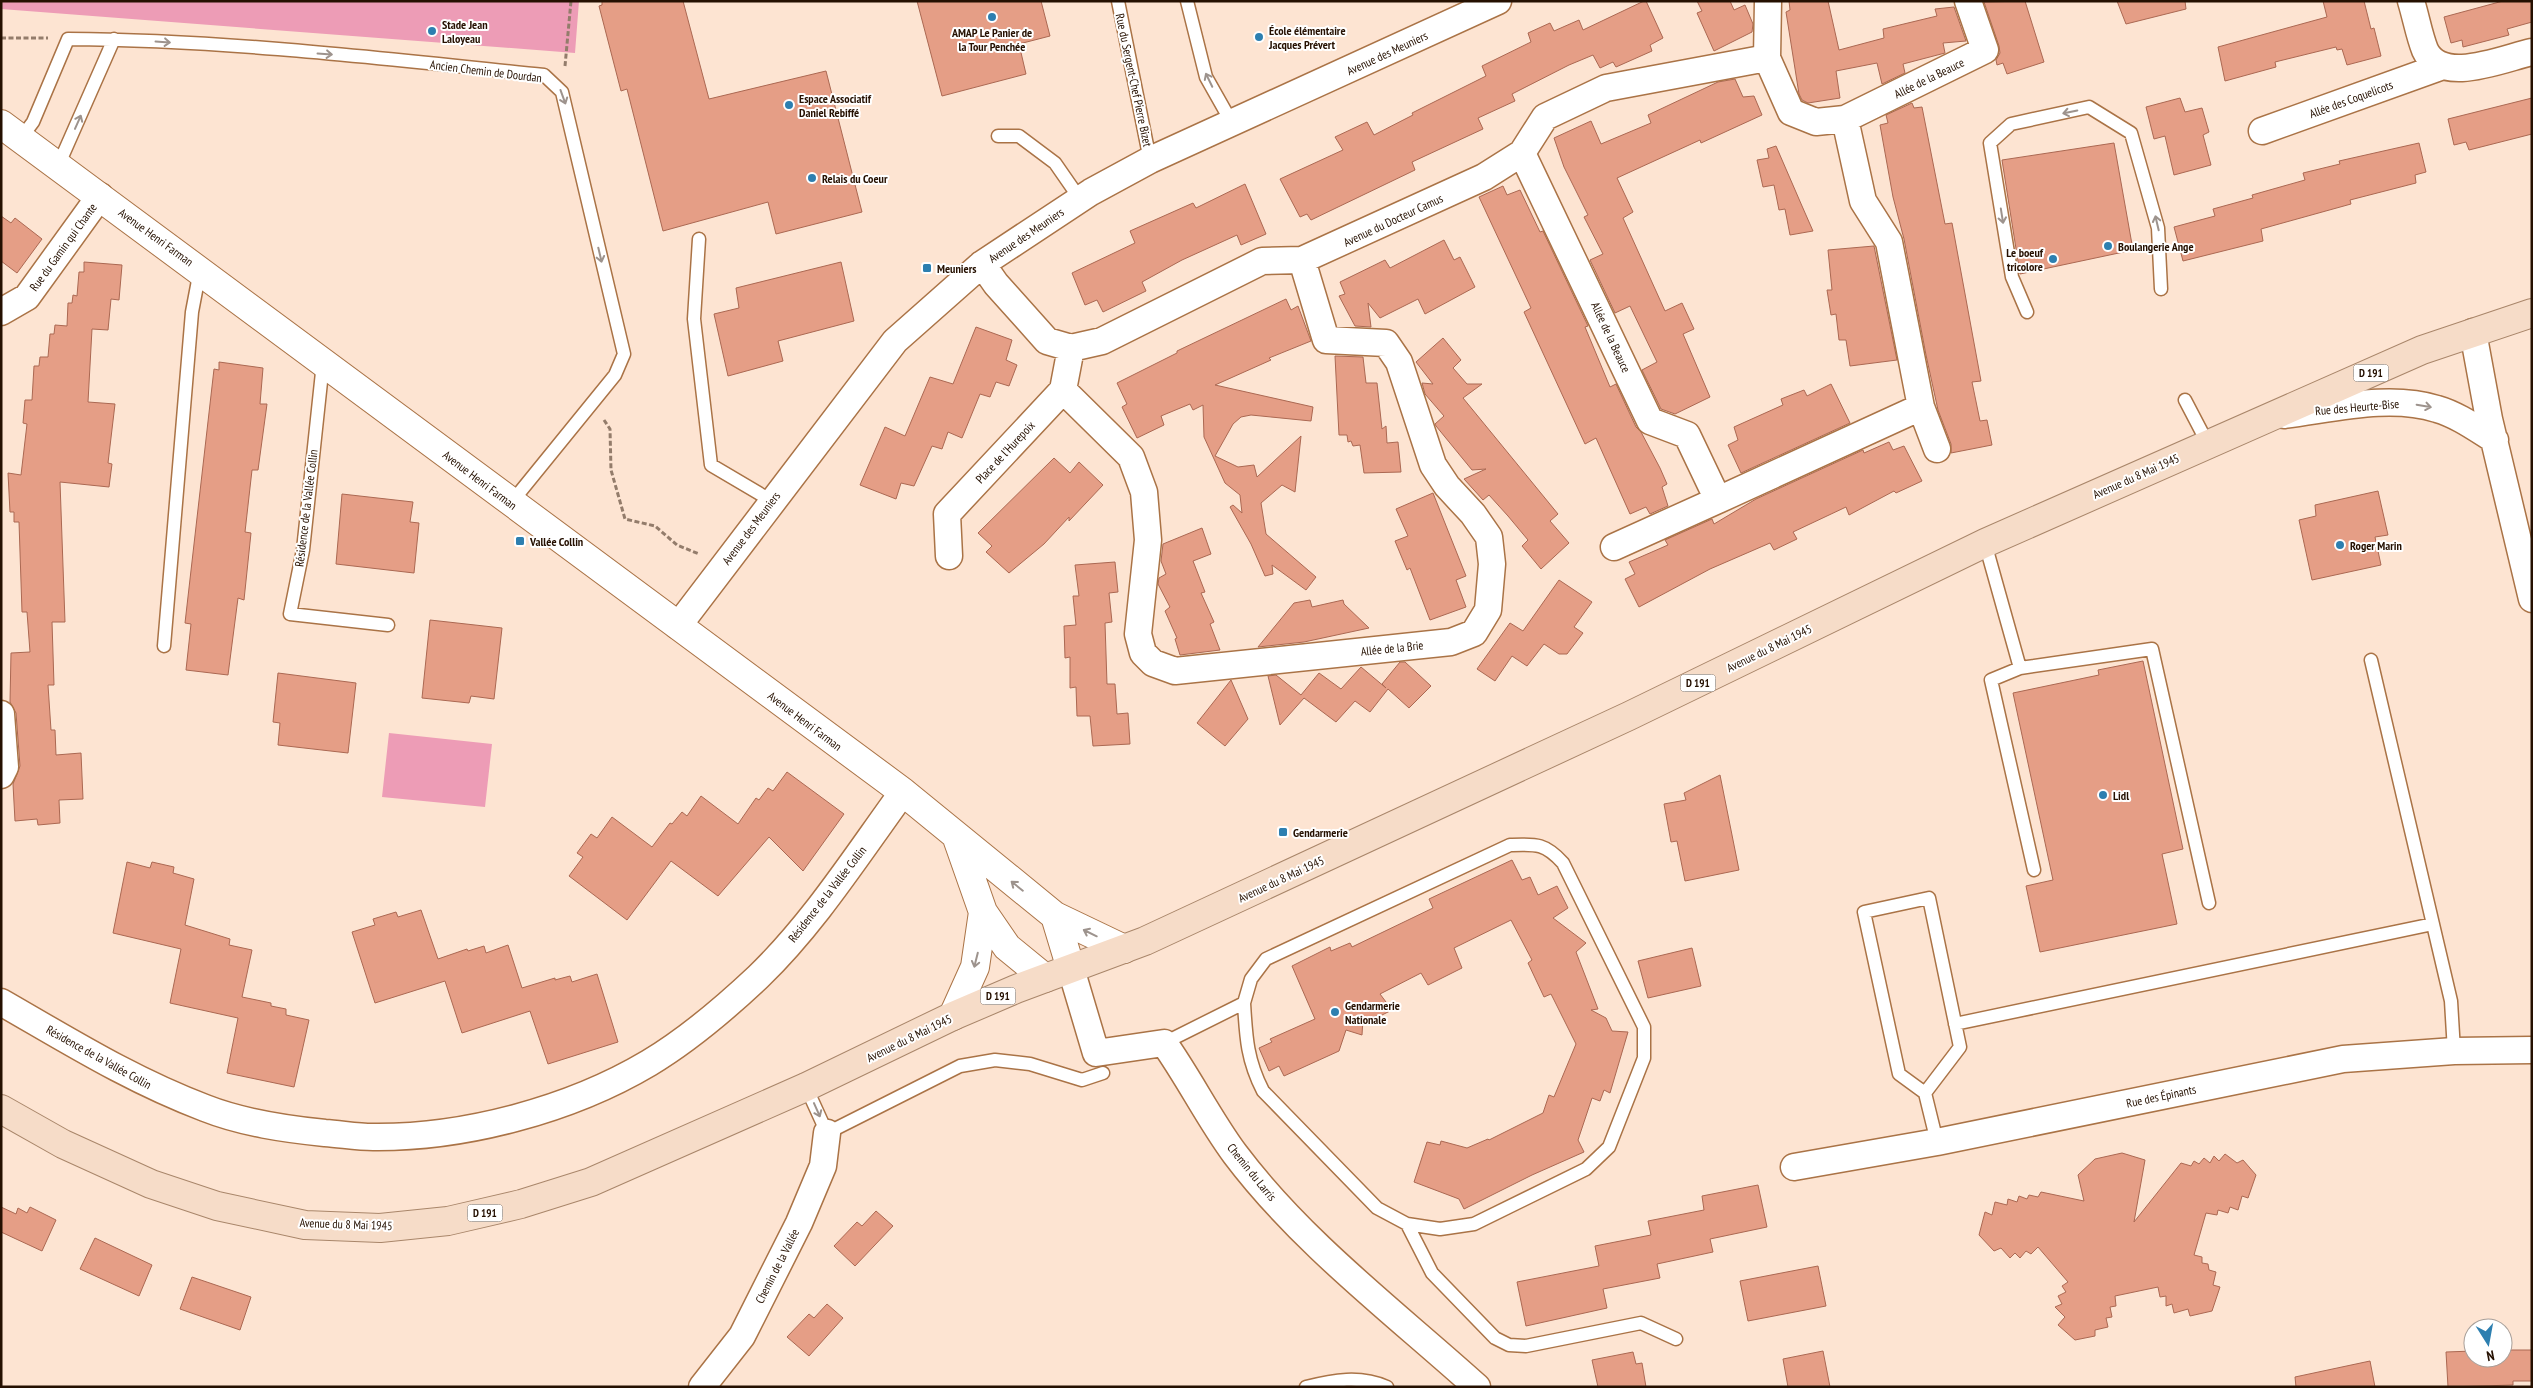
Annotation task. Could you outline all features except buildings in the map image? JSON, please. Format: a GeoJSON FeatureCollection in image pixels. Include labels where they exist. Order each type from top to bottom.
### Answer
{"type":"FeatureCollection","features":[{"type":"Feature","properties":{"kind":"main road","name":"Avenue du 8 Mai 1945"},"geometry":{"type":"LineString","coordinates":[[1,1109],[63,1144],[150,1184],[217,1206],[305,1225],[380,1228],[448,1222],[521,1204],[591,1182],[806,1087],[953,1016],[1045,978],[1124,949],[1412,819],[1985,543],[2422,350],[2532,313]]}},
{"type":"Feature","properties":{"kind":"street","name":"Avenue des Meuniers"},"geometry":{"type":"LineString","coordinates":[[678,626],[895,341],[982,264],[1080,199],[1150,160],[1498,1]]}},
{"type":"Feature","properties":{"kind":"street"},"geometry":{"type":"LineString","coordinates":[[1767,58],[1768,1]]}},
{"type":"Feature","properties":{"kind":"street","name":"Allée de la Beauce"},"geometry":{"type":"LineString","coordinates":[[1767,58],[1791,112],[1816,122],[1845,118],[1985,50],[1968,1]]}},
{"type":"Feature","properties":{"kind":"street"},"geometry":{"type":"LineString","coordinates":[[2412,1],[2426,52],[2440,67],[2458,70],[2532,52]]}},
{"type":"Feature","properties":{"kind":"street","name":"Avenue du Docteur Camus"},"geometry":{"type":"LineString","coordinates":[[982,264],[996,284],[1047,341],[1071,348],[1102,341],[1262,261],[1302,260],[1484,177],[1522,153],[1545,117],[1606,88],[1767,58]]}},
{"type":"Feature","properties":{"kind":"street","name":"Allée des Coquelicots"},"geometry":{"type":"LineString","coordinates":[[2262,131],[2440,67]]}},
{"type":"Feature","properties":{"kind":"street"},"geometry":{"type":"LineString","coordinates":[[1845,118],[1863,200],[1888,242],[1921,407],[1937,449]]}},
{"type":"Feature","properties":{"kind":"street","name":"Avenue Henri Farman"},"geometry":{"type":"LineString","coordinates":[[11,131],[903,792],[957,838],[1055,916],[1124,949]]}},
{"type":"Feature","properties":{"kind":"street","name":"Allée de la Beauce"},"geometry":{"type":"LineString","coordinates":[[1522,153],[1650,421],[1687,435],[1718,500]]}},
{"type":"Feature","properties":{"kind":"street","name":"Rue du Gamin qui Chante"},"geometry":{"type":"LineString","coordinates":[[1,312],[27,297],[100,196]]}},
{"type":"Feature","properties":{"kind":"street","name":"Allée de la Brie"},"geometry":{"type":"LineString","coordinates":[[1063,390],[1131,457],[1144,492],[1148,540],[1138,634],[1142,652],[1153,663],[1176,671],[1451,642],[1474,633],[1488,610],[1492,564],[1489,537],[1473,514],[1447,486],[1433,465],[1400,362],[1386,342],[1326,340],[1302,260]]}},
{"type":"Feature","properties":{"kind":"street"},"geometry":{"type":"LineString","coordinates":[[2473,332],[2495,440],[2532,600]]}},
{"type":"Feature","properties":{"kind":"street"},"geometry":{"type":"LineString","coordinates":[[1063,390],[1071,348]]}},
{"type":"Feature","properties":{"kind":"street","name":"Place de l'Hurepoix"},"geometry":{"type":"LineString","coordinates":[[949,556],[947,514],[1063,390]]}},
{"type":"Feature","properties":{"kind":"street","name":"Rue des Heurte-Bise"},"geometry":{"type":"LineString","coordinates":[[2271,416],[2379,404],[2407,403],[2438,409],[2495,440]]}},
{"type":"Feature","properties":{"kind":"street"},"geometry":{"type":"LineString","coordinates":[[1614,547],[1921,407]]}},
{"type":"Feature","properties":{"kind":"street"},"geometry":{"type":"LineString","coordinates":[[1,714],[5,767],[1,774]]}},
{"type":"Feature","properties":{"kind":"street","name":"Résidence de la Vallée Collin"},"geometry":{"type":"LineString","coordinates":[[1,1002],[134,1079],[208,1109],[282,1128],[373,1137],[445,1132],[518,1118],[591,1091],[648,1064],[700,1028],[759,976],[806,925],[903,792]]}},
{"type":"Feature","properties":{"kind":"street"},"geometry":{"type":"LineString","coordinates":[[957,838],[983,912],[1007,947],[1045,978]]}},
{"type":"Feature","properties":{"kind":"street"},"geometry":{"type":"LineString","coordinates":[[953,1016],[975,967],[983,912]]}},
{"type":"Feature","properties":{"kind":"street"},"geometry":{"type":"LineString","coordinates":[[1055,916],[1096,1053],[1164,1043]]}},
{"type":"Feature","properties":{"kind":"street","name":"Chemin du Larris"},"geometry":{"type":"LineString","coordinates":[[1164,1043],[1235,1154],[1288,1215],[1333,1259],[1478,1387]]}},
{"type":"Feature","properties":{"kind":"street","name":"Rue des Épinants"},"geometry":{"type":"LineString","coordinates":[[1794,1167],[1937,1142],[2343,1059],[2454,1052],[2532,1050]]}},
{"type":"Feature","properties":{"kind":"street","name":"Chemin de la Vallée"},"geometry":{"type":"LineString","coordinates":[[702,1387],[742,1336],[799,1223],[823,1166],[827,1133]]}},
{"type":"Feature","properties":{"kind":"lane","name":"Rue du Sergent-Chef Pierre Bizet"},"geometry":{"type":"LineString","coordinates":[[1118,1],[1150,160]]}},
{"type":"Feature","properties":{"kind":"lane"},"geometry":{"type":"LineString","coordinates":[[1187,1],[1206,77],[1232,123]]}},
{"type":"Feature","properties":{"kind":"lane","name":"Ancien Chemin de Dourdan"},"geometry":{"type":"LineString","coordinates":[[68,39],[114,39],[346,55],[544,75],[562,92]]}},
{"type":"Feature","properties":{"kind":"lane"},"geometry":{"type":"LineString","coordinates":[[11,131],[33,122],[68,39]]}},
{"type":"Feature","properties":{"kind":"lane"},"geometry":{"type":"LineString","coordinates":[[58,166],[114,39]]}},
{"type":"Feature","properties":{"kind":"lane"},"geometry":{"type":"LineString","coordinates":[[511,503],[615,375],[624,354],[562,92]]}},
{"type":"Feature","properties":{"kind":"lane"},"geometry":{"type":"LineString","coordinates":[[2028,312],[2012,277],[1990,143],[2012,124],[2089,107],[2131,133],[2158,228],[2161,289]]}},
{"type":"Feature","properties":{"kind":"lane"},"geometry":{"type":"LineString","coordinates":[[998,136],[1019,136],[1055,163],[1080,199]]}},
{"type":"Feature","properties":{"kind":"lane"},"geometry":{"type":"LineString","coordinates":[[698,239],[694,319],[712,465],[772,502]]}},
{"type":"Feature","properties":{"kind":"lane"},"geometry":{"type":"LineString","coordinates":[[164,646],[192,312],[200,270]]}},
{"type":"Feature","properties":{"kind":"lane","name":"Résidence de la Vallée Collin"},"geometry":{"type":"LineString","coordinates":[[323,363],[303,550],[290,614],[388,625]]}},
{"type":"Feature","properties":{"kind":"lane"},"geometry":{"type":"LineString","coordinates":[[2185,400],[2208,444]]}},
{"type":"Feature","properties":{"kind":"lane"},"geometry":{"type":"LineString","coordinates":[[1985,543],[2020,668]]}},
{"type":"Feature","properties":{"kind":"lane"},"geometry":{"type":"LineString","coordinates":[[2034,870],[1991,680],[2020,668],[2152,649],[2209,903]]}},
{"type":"Feature","properties":{"kind":"lane"},"geometry":{"type":"LineString","coordinates":[[2372,660],[2450,1000],[2454,1052]]}},
{"type":"Feature","properties":{"kind":"lane"},"geometry":{"type":"LineString","coordinates":[[1535,844],[1550,849],[1563,863],[1644,1027],[1644,1058],[1609,1147],[1586,1168],[1474,1224],[1440,1229],[1407,1224],[1377,1208],[1263,1091],[1252,1072],[1248,1054],[1244,1003],[1251,979],[1266,959],[1510,845],[1535,844]]}},
{"type":"Feature","properties":{"kind":"lane"},"geometry":{"type":"LineString","coordinates":[[1925,1092],[1960,1047],[1929,898],[1864,912],[1898,1074],[1925,1092],[1937,1142]]}},
{"type":"Feature","properties":{"kind":"lane"},"geometry":{"type":"LineString","coordinates":[[1955,1024],[2433,924]]}},
{"type":"Feature","properties":{"kind":"lane"},"geometry":{"type":"LineString","coordinates":[[1164,1043],[1244,1003]]}},
{"type":"Feature","properties":{"kind":"lane"},"geometry":{"type":"LineString","coordinates":[[806,1087],[827,1133],[960,1066],[995,1060],[1030,1064],[1082,1080],[1102,1074]]}},
{"type":"Feature","properties":{"kind":"lane"},"geometry":{"type":"LineString","coordinates":[[1407,1224],[1432,1273],[1496,1338],[1509,1344],[1526,1346],[1641,1323],[1676,1339]]}},
{"type":"Feature","properties":{"kind":"lane"},"geometry":{"type":"LineString","coordinates":[[1306,1387],[1340,1378],[1375,1382],[1387,1387]]}},
{"type":"Feature","properties":{"kind":"path"},"geometry":{"type":"LineString","coordinates":[[562,92],[571,1]]}},
{"type":"Feature","properties":{"kind":"path"},"geometry":{"type":"LineString","coordinates":[[1,38],[68,39]]}},
{"type":"Feature","properties":{"kind":"path"},"geometry":{"type":"LineString","coordinates":[[593,403],[610,429],[611,470],[625,519],[655,526],[678,545],[724,565]]}},
{"type":"Feature","properties":{"kind":"shaded area","name":"Stade Jean Laloyeau"},"geometry":{"type":"Polygon","coordinates":[[[1,1],[579,1],[575,53],[1,9],[1,1]]]}},
{"type":"Feature","properties":{"kind":"shaded area"},"geometry":{"type":"Polygon","coordinates":[[[389,733],[492,744],[485,807],[382,797],[389,733]]]}},
{"type":"Feature","properties":{"kind":"place","name":"AMAP Le Panier de la Tour Penchée"},"geometry":{"type":"Point","coordinates":[992,17]}},
{"type":"Feature","properties":{"kind":"place","name":"Stade Jean Laloyeau"},"geometry":{"type":"Point","coordinates":[432,31]}},
{"type":"Feature","properties":{"kind":"place","name":"École élémentaire Jacques Prévert"},"geometry":{"type":"Point","coordinates":[1259,37]}},
{"type":"Feature","properties":{"kind":"place","name":"Espace Associatif Daniel Rebiffé"},"geometry":{"type":"Point","coordinates":[789,105]}},
{"type":"Feature","properties":{"kind":"place","name":"Relais du Coeur"},"geometry":{"type":"Point","coordinates":[812,178]}},
{"type":"Feature","properties":{"kind":"place","name":"Boulangerie Ange"},"geometry":{"type":"Point","coordinates":[2108,246]}},
{"type":"Feature","properties":{"kind":"place","name":"Le boeuf tricolore"},"geometry":{"type":"Point","coordinates":[2053,259]}},
{"type":"Feature","properties":{"kind":"place","name":"Meuniers"},"geometry":{"type":"Point","coordinates":[927,268]}},
{"type":"Feature","properties":{"kind":"place","name":"Vallée Collin"},"geometry":{"type":"Point","coordinates":[520,541]}},
{"type":"Feature","properties":{"kind":"place","name":"Roger Marin"},"geometry":{"type":"Point","coordinates":[2340,545]}},
{"type":"Feature","properties":{"kind":"place","name":"Lidl"},"geometry":{"type":"Point","coordinates":[2103,795]}},
{"type":"Feature","properties":{"kind":"place","name":"Gendarmerie"},"geometry":{"type":"Point","coordinates":[1283,832]}},
{"type":"Feature","properties":{"kind":"place","name":"Gendarmerie Nationale"},"geometry":{"type":"Point","coordinates":[1335,1012]}}]}
